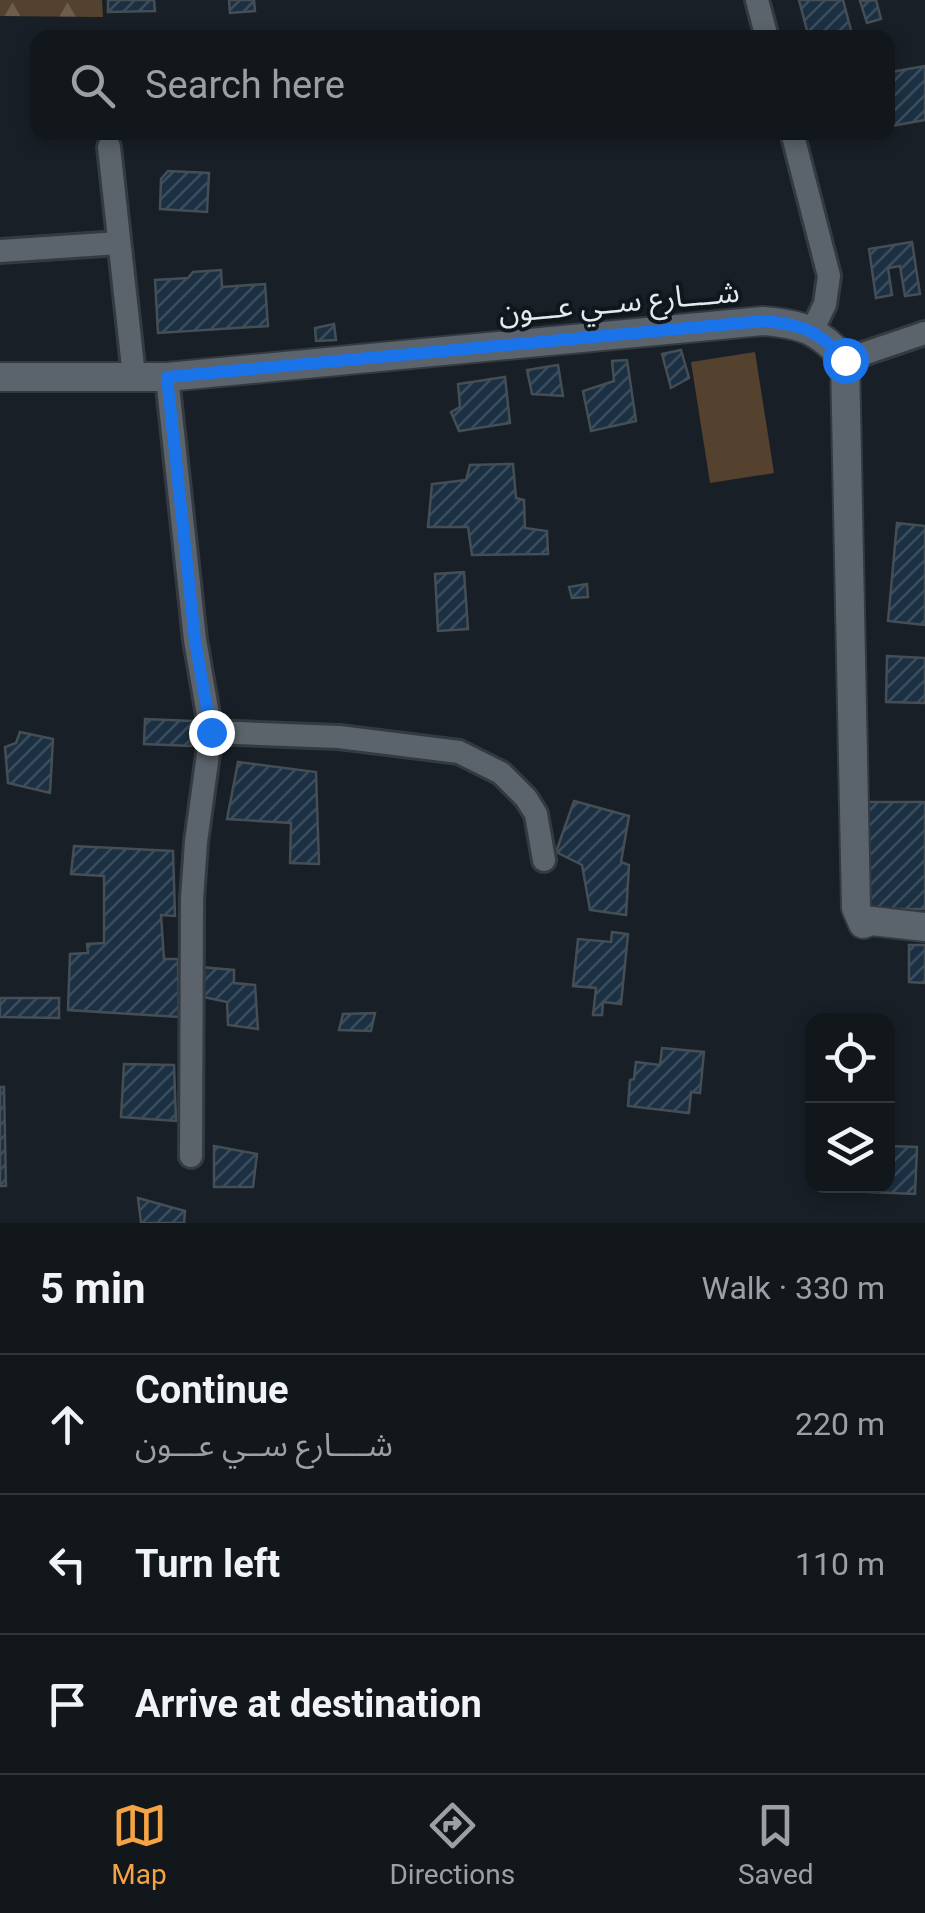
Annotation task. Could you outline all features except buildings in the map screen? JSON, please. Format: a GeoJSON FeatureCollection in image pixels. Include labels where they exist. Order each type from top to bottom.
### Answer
{"type":"FeatureCollection","features":[{"type":"Feature","properties":{"kind":"street"},"geometry":{"type":"LineString","coordinates":[[757,0],[765,30]]}},
{"type":"Feature","properties":{"kind":"street"},"geometry":{"type":"LineString","coordinates":[[794,140],[829,276],[825,304],[812,331]]}},
{"type":"Feature","properties":{"kind":"street"},"geometry":{"type":"LineString","coordinates":[[109,147],[134,376]]}},
{"type":"Feature","properties":{"kind":"street"},"geometry":{"type":"LineString","coordinates":[[0,251],[119,243]]}},
{"type":"Feature","properties":{"kind":"street","name":"شــــارع ســي عـــون"},"geometry":{"type":"LineString","coordinates":[[0,377],[167,377],[763,321],[791,323],[812,331],[845,360]]}},
{"type":"Feature","properties":{"kind":"street"},"geometry":{"type":"LineString","coordinates":[[925,332],[845,360],[856,908],[863,924],[872,921],[925,927]]}},
{"type":"Feature","properties":{"kind":"street"},"geometry":{"type":"LineString","coordinates":[[167,377],[195,640],[211,732],[192,898],[191,1156]]}},
{"type":"Feature","properties":{"kind":"street"},"geometry":{"type":"LineString","coordinates":[[211,732],[339,737],[458,752],[501,773],[526,798],[536,814],[544,860]]}},
{"type":"Feature","properties":{"kind":"green space"},"geometry":{"type":"Polygon","coordinates":[[[0,0],[102,0],[103,17],[0,16],[0,0]]]}},
{"type":"Feature","properties":{"kind":"green space"},"geometry":{"type":"Polygon","coordinates":[[[755,352],[774,473],[710,483],[691,362],[755,352]]]}},
{"type":"Feature","properties":{"kind":"route"},"geometry":{"type":"LineString","coordinates":[[211,732],[195,640],[167,377],[763,321],[791,323],[812,331],[845,360]]}}]}
